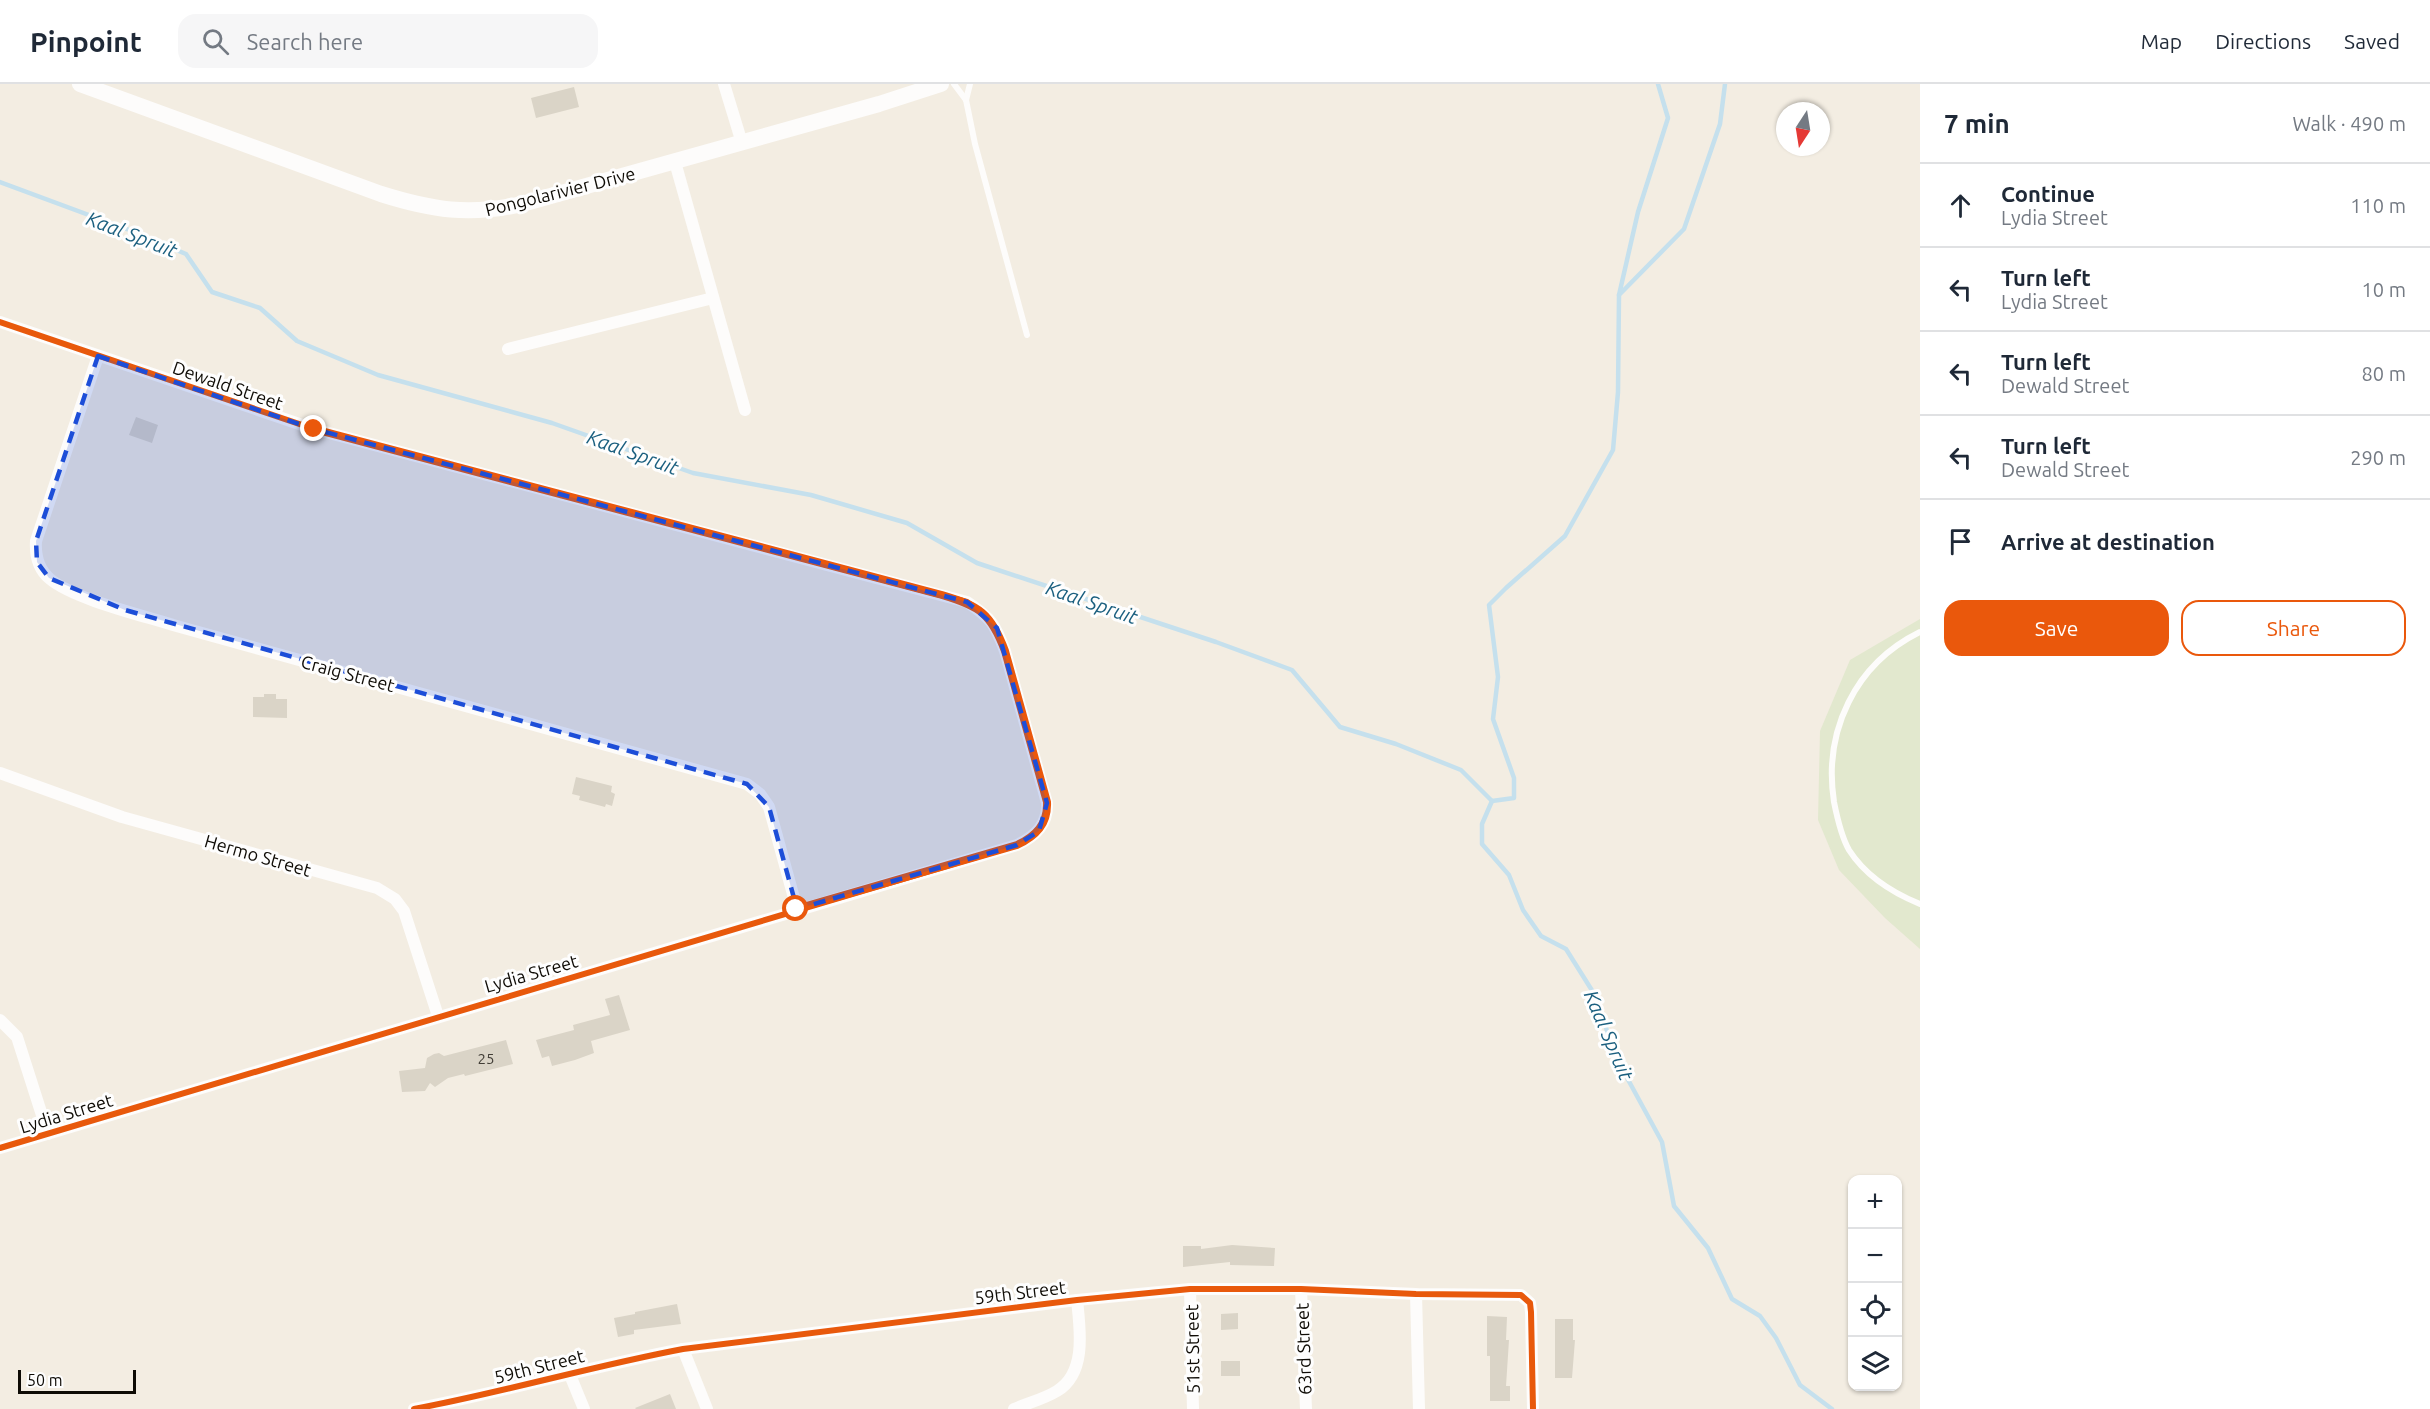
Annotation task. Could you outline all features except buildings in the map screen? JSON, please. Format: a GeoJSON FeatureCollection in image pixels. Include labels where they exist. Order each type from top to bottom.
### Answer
{"type":"FeatureCollection","features":[{"type":"Feature","properties":{"kind":"street","name":"Pongolarivier Drive"},"geometry":{"type":"LineString","coordinates":[[80,84],[381,194],[441,210],[485,212],[675,162],[941,84]]}},
{"type":"Feature","properties":{"kind":"street"},"geometry":{"type":"LineString","coordinates":[[724,84],[742,143]]}},
{"type":"Feature","properties":{"kind":"street"},"geometry":{"type":"LineString","coordinates":[[675,162],[745,410]]}},
{"type":"Feature","properties":{"kind":"street"},"geometry":{"type":"LineString","coordinates":[[508,349],[713,298]]}},
{"type":"Feature","properties":{"kind":"street","name":"Dewald Street"},"geometry":{"type":"LineString","coordinates":[[0,322],[314,429],[967,603],[985,614],[997,628],[1047,802]]}},
{"type":"Feature","properties":{"kind":"street","name":"Craig Street"},"geometry":{"type":"LineString","coordinates":[[98,356],[36,541],[37,561],[49,578],[61,587],[86,597],[173,625],[747,784],[760,794],[769,807],[796,909]]}},
{"type":"Feature","properties":{"kind":"street","name":"Hermo Street"},"geometry":{"type":"LineString","coordinates":[[0,774],[122,817],[377,888],[395,899],[404,911],[438,1016]]}},
{"type":"Feature","properties":{"kind":"street","name":"Lydia Street"},"geometry":{"type":"LineString","coordinates":[[0,1148],[1017,845],[1029,840],[1039,831],[1047,812],[1047,802]]}},
{"type":"Feature","properties":{"kind":"street"},"geometry":{"type":"LineString","coordinates":[[0,1020],[17,1037],[48,1134]]}},
{"type":"Feature","properties":{"kind":"street","name":"59th Street"},"geometry":{"type":"LineString","coordinates":[[414,1409],[461,1405],[620,1361],[683,1349],[1077,1300],[1190,1289],[1301,1289],[1416,1294],[1521,1295],[1530,1304],[1531,1312],[1533,1409]]}},
{"type":"Feature","properties":{"kind":"street","name":"51st Street"},"geometry":{"type":"LineString","coordinates":[[1190,1289],[1193,1409]]}},
{"type":"Feature","properties":{"kind":"street","name":"63rd Street"},"geometry":{"type":"LineString","coordinates":[[1301,1289],[1305,1409]]}},
{"type":"Feature","properties":{"kind":"street"},"geometry":{"type":"LineString","coordinates":[[1416,1294],[1419,1409]]}},
{"type":"Feature","properties":{"kind":"street"},"geometry":{"type":"LineString","coordinates":[[1014,1409],[1058,1391],[1073,1374],[1079,1348],[1077,1300]]}},
{"type":"Feature","properties":{"kind":"street"},"geometry":{"type":"LineString","coordinates":[[683,1349],[707,1409]]}},
{"type":"Feature","properties":{"kind":"street"},"geometry":{"type":"LineString","coordinates":[[570,1375],[584,1409]]}},
{"type":"Feature","properties":{"kind":"lane"},"geometry":{"type":"LineString","coordinates":[[954,84],[966,100],[975,144],[1028,335]]}},
{"type":"Feature","properties":{"kind":"lane"},"geometry":{"type":"LineString","coordinates":[[966,100],[970,84]]}},
{"type":"Feature","properties":{"kind":"lane"},"geometry":{"type":"LineString","coordinates":[[1920,632],[1887,653],[1863,678],[1836,732],[1831,780],[1836,815],[1848,849],[1882,884],[1920,904]]}},
{"type":"Feature","properties":{"kind":"highlighted area"},"geometry":{"type":"Polygon","coordinates":[[[98,356],[314,429],[967,602],[997,628],[1047,803],[1039,831],[1017,845],[797,909],[769,807],[747,784],[125,610],[49,578],[37,562],[36,541],[98,356]]]}},
{"type":"Feature","properties":{"kind":"green space"},"geometry":{"type":"Polygon","coordinates":[[[1920,619],[1920,949],[1885,918],[1839,870],[1818,820],[1820,731],[1850,660],[1920,619]]]}},
{"type":"Feature","properties":{"kind":"waterway"},"geometry":{"type":"LineString","coordinates":[[1619,295],[1638,212],[1668,118],[1658,84]]}},
{"type":"Feature","properties":{"kind":"waterway"},"geometry":{"type":"LineString","coordinates":[[1492,801],[1514,798],[1514,778],[1493,719],[1498,677],[1489,605],[1565,536],[1613,450],[1618,392],[1619,295],[1684,229],[1720,124],[1725,84]]}},
{"type":"Feature","properties":{"kind":"waterway","name":"Kaal Spruit"},"geometry":{"type":"LineString","coordinates":[[0,182],[132,231],[186,254],[212,292],[260,308],[297,341],[378,375],[552,423],[693,473],[811,495],[907,523],[977,563],[1216,642],[1292,670],[1340,727],[1396,744],[1461,770],[1492,801]]}},
{"type":"Feature","properties":{"kind":"waterway","name":"Kaal Spruit"},"geometry":{"type":"LineString","coordinates":[[1492,801],[1482,824],[1482,844],[1509,875],[1523,910],[1541,936],[1566,949],[1598,1000],[1613,1052],[1662,1142],[1674,1206],[1708,1248],[1732,1299],[1760,1316],[1776,1338],[1800,1385],[1832,1409]]}},
{"type":"Feature","properties":{"kind":"cycle path"},"geometry":{"type":"LineString","coordinates":[[0,322],[314,429],[967,602],[991,622],[1005,651],[1047,803],[1047,810],[1040,828],[1030,838],[1017,845],[0,1148]]}},
{"type":"Feature","properties":{"kind":"cycle path"},"geometry":{"type":"LineString","coordinates":[[414,1409],[683,1349],[1077,1300],[1190,1289],[1301,1289],[1416,1294],[1521,1295],[1530,1303],[1531,1312],[1533,1409]]}},
{"type":"Feature","properties":{"kind":"route"},"geometry":{"type":"LineString","coordinates":[[314,429],[942,595],[967,603],[985,614],[997,628],[1005,651],[1047,802],[1044,823],[1039,831],[1029,840],[1017,845],[796,909]]}}]}
